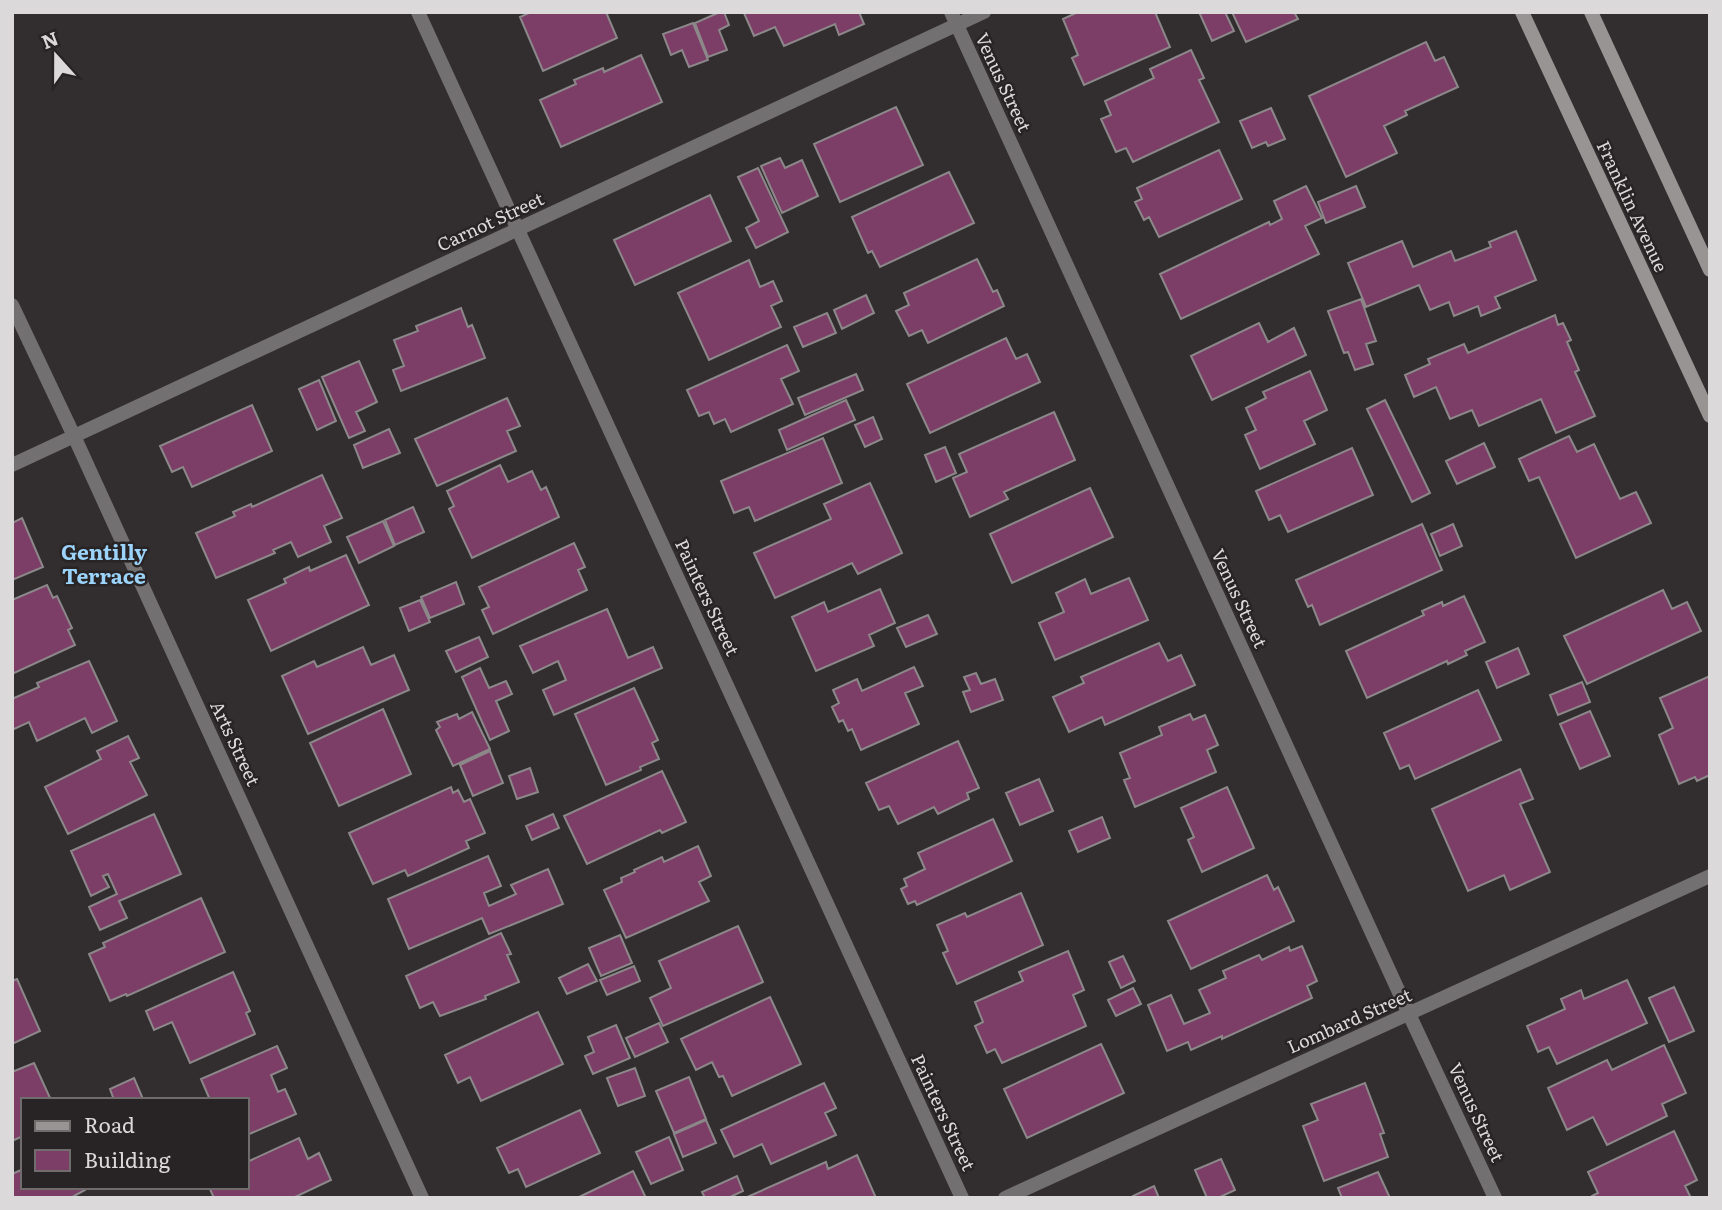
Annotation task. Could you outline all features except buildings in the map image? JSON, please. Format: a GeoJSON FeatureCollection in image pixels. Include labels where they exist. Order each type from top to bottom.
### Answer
{"type":"FeatureCollection","features":[{"type":"Feature","properties":{"kind":"street","name":"Painters Street"},"geometry":{"type":"LineString","coordinates":[[418,12],[962,1198]]}},
{"type":"Feature","properties":{"kind":"street","name":"Carnot Street"},"geometry":{"type":"LineString","coordinates":[[12,465],[518,229],[954,18],[984,12]]}},
{"type":"Feature","properties":{"kind":"street","name":"Franklin Avenue"},"geometry":{"type":"LineString","coordinates":[[1522,12],[1710,416]]}},
{"type":"Feature","properties":{"kind":"street"},"geometry":{"type":"LineString","coordinates":[[1591,12],[1710,270]]}},
{"type":"Feature","properties":{"kind":"street","name":"Venus Street"},"geometry":{"type":"LineString","coordinates":[[954,18],[1409,1014],[1496,1198]]}},
{"type":"Feature","properties":{"kind":"street","name":"Arts Street"},"geometry":{"type":"LineString","coordinates":[[12,305],[75,436],[422,1198]]}},
{"type":"Feature","properties":{"kind":"street","name":"Lombard Street"},"geometry":{"type":"LineString","coordinates":[[1004,1198],[1710,876]]}},
{"type":"Feature","properties":{"kind":"district","name":"Gentilly Terrace"},"geometry":{"type":"Point","coordinates":[104,562]}}]}
